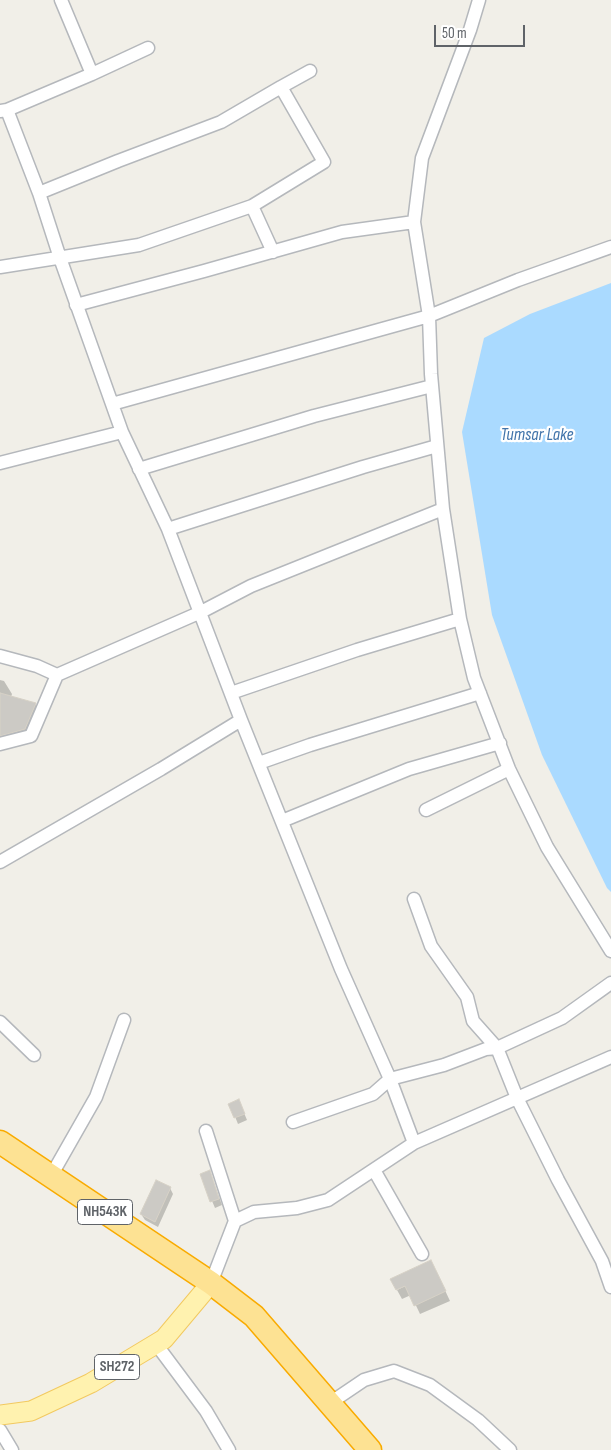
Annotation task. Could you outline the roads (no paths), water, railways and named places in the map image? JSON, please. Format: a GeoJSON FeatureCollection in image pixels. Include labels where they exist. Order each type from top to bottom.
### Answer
{"type":"FeatureCollection","features":[{"type":"Feature","properties":{"kind":"highway","name":"NH543K"},"geometry":{"type":"LineString","coordinates":[[0,1142],[211,1283],[254,1316],[370,1450]]}},
{"type":"Feature","properties":{"kind":"main road","name":"SH272"},"geometry":{"type":"LineString","coordinates":[[0,1415],[31,1411],[91,1383],[164,1339],[211,1283]]}},
{"type":"Feature","properties":{"kind":"street"},"geometry":{"type":"LineString","coordinates":[[61,0],[92,74]]}},
{"type":"Feature","properties":{"kind":"street"},"geometry":{"type":"LineString","coordinates":[[479,0],[470,30],[422,158],[414,222],[429,316],[432,386],[442,509],[460,619],[474,678],[510,769],[547,847],[611,951]]}},
{"type":"Feature","properties":{"kind":"street"},"geometry":{"type":"LineString","coordinates":[[148,48],[92,74],[3,110],[39,193],[76,305],[122,432],[168,529],[258,763],[341,969],[390,1079],[414,1143]]}},
{"type":"Feature","properties":{"kind":"street"},"geometry":{"type":"LineString","coordinates":[[39,193],[220,122],[310,71]]}},
{"type":"Feature","properties":{"kind":"street"},"geometry":{"type":"LineString","coordinates":[[0,267],[139,244],[252,206],[324,162],[281,87]]}},
{"type":"Feature","properties":{"kind":"street"},"geometry":{"type":"LineString","coordinates":[[252,206],[273,252]]}},
{"type":"Feature","properties":{"kind":"street"},"geometry":{"type":"LineString","coordinates":[[76,305],[342,232],[414,222]]}},
{"type":"Feature","properties":{"kind":"street"},"geometry":{"type":"LineString","coordinates":[[112,404],[429,316],[518,280],[611,247]]}},
{"type":"Feature","properties":{"kind":"street"},"geometry":{"type":"LineString","coordinates":[[139,469],[314,416],[432,386]]}},
{"type":"Feature","properties":{"kind":"street"},"geometry":{"type":"LineString","coordinates":[[0,463],[122,432]]}},
{"type":"Feature","properties":{"kind":"street"},"geometry":{"type":"LineString","coordinates":[[168,529],[363,467],[437,446]]}},
{"type":"Feature","properties":{"kind":"street"},"geometry":{"type":"LineString","coordinates":[[0,744],[31,736],[57,675],[201,612],[251,586],[442,509]]}},
{"type":"Feature","properties":{"kind":"street"},"geometry":{"type":"LineString","coordinates":[[231,692],[357,650],[460,619]]}},
{"type":"Feature","properties":{"kind":"street"},"geometry":{"type":"LineString","coordinates":[[0,656],[37,666],[57,675]]}},
{"type":"Feature","properties":{"kind":"street"},"geometry":{"type":"LineString","coordinates":[[258,763],[480,693]]}},
{"type":"Feature","properties":{"kind":"street"},"geometry":{"type":"LineString","coordinates":[[0,862],[161,769],[241,720]]}},
{"type":"Feature","properties":{"kind":"street"},"geometry":{"type":"LineString","coordinates":[[282,821],[409,769],[500,744]]}},
{"type":"Feature","properties":{"kind":"street"},"geometry":{"type":"LineString","coordinates":[[426,810],[510,769]]}},
{"type":"Feature","properties":{"kind":"street"},"geometry":{"type":"LineString","coordinates":[[414,899],[432,946],[467,997],[473,1021],[497,1048],[517,1098],[558,1180],[607,1260],[611,1287]]}},
{"type":"Feature","properties":{"kind":"street"},"geometry":{"type":"LineString","coordinates":[[293,1122],[373,1094],[390,1079],[444,1065],[486,1049],[497,1048],[562,1018],[611,983]]}},
{"type":"Feature","properties":{"kind":"street"},"geometry":{"type":"LineString","coordinates":[[51,1176],[96,1097],[124,1020]]}},
{"type":"Feature","properties":{"kind":"street"},"geometry":{"type":"LineString","coordinates":[[0,1022],[34,1055]]}},
{"type":"Feature","properties":{"kind":"street"},"geometry":{"type":"LineString","coordinates":[[235,1222],[254,1212],[297,1208],[328,1200],[414,1143],[611,1056]]}},
{"type":"Feature","properties":{"kind":"street"},"geometry":{"type":"LineString","coordinates":[[206,1131],[235,1222],[211,1283]]}},
{"type":"Feature","properties":{"kind":"street"},"geometry":{"type":"LineString","coordinates":[[374,1170],[422,1254]]}},
{"type":"Feature","properties":{"kind":"street"},"geometry":{"type":"LineString","coordinates":[[156,1344],[206,1411],[230,1450]]}},
{"type":"Feature","properties":{"kind":"street"},"geometry":{"type":"LineString","coordinates":[[330,1403],[364,1380],[394,1370],[430,1385],[478,1420],[510,1450]]}},
{"type":"Feature","properties":{"kind":"street"},"geometry":{"type":"LineString","coordinates":[[0,1430],[12,1450]]}},
{"type":"Feature","properties":{"kind":"water","name":"Tumsar Lake"},"geometry":{"type":"Polygon","coordinates":[[[611,283],[611,892],[607,888],[542,755],[492,615],[462,432],[484,338],[530,314],[611,283]]]}}]}
